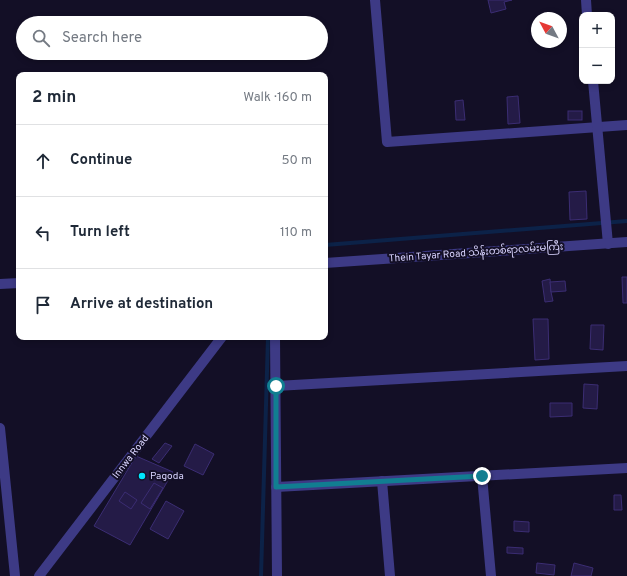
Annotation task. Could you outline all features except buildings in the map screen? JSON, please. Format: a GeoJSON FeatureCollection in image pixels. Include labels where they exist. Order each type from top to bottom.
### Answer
{"type":"FeatureCollection","features":[{"type":"Feature","properties":{"kind":"street"},"geometry":{"type":"LineString","coordinates":[[375,0],[387,142],[627,125]]}},
{"type":"Feature","properties":{"kind":"street"},"geometry":{"type":"LineString","coordinates":[[586,0],[587,12]]}},
{"type":"Feature","properties":{"kind":"street"},"geometry":{"type":"LineString","coordinates":[[593,84],[608,244]]}},
{"type":"Feature","properties":{"kind":"street","name":"Thein Tayar Road သိန်းတစ်ရာလမ်းမကြီး"},"geometry":{"type":"LineString","coordinates":[[328,263],[627,242]]}},
{"type":"Feature","properties":{"kind":"street"},"geometry":{"type":"LineString","coordinates":[[0,284],[16,283]]}},
{"type":"Feature","properties":{"kind":"street","name":"Innwa Road"},"geometry":{"type":"LineString","coordinates":[[39,576],[220,340]]}},
{"type":"Feature","properties":{"kind":"street"},"geometry":{"type":"LineString","coordinates":[[275,340],[277,576]]}},
{"type":"Feature","properties":{"kind":"street"},"geometry":{"type":"LineString","coordinates":[[276,386],[627,366]]}},
{"type":"Feature","properties":{"kind":"street"},"geometry":{"type":"LineString","coordinates":[[0,428],[15,576]]}},
{"type":"Feature","properties":{"kind":"street"},"geometry":{"type":"LineString","coordinates":[[276,487],[627,468]]}},
{"type":"Feature","properties":{"kind":"street"},"geometry":{"type":"LineString","coordinates":[[482,476],[491,576]]}},
{"type":"Feature","properties":{"kind":"street"},"geometry":{"type":"LineString","coordinates":[[382,481],[390,576]]}},
{"type":"Feature","properties":{"kind":"waterway"},"geometry":{"type":"LineString","coordinates":[[328,245],[627,221]]}},
{"type":"Feature","properties":{"kind":"waterway"},"geometry":{"type":"LineString","coordinates":[[261,576],[268,340]]}},
{"type":"Feature","properties":{"kind":"place","name":"Pagoda"},"geometry":{"type":"Point","coordinates":[142,476]}},
{"type":"Feature","properties":{"kind":"route"},"geometry":{"type":"LineString","coordinates":[[276,386],[276,487],[482,476]]}}]}
